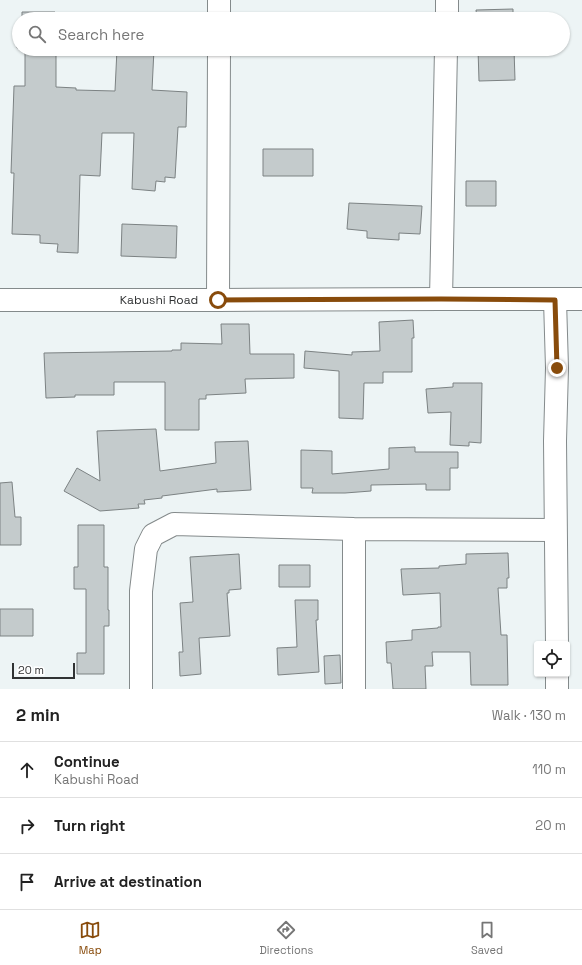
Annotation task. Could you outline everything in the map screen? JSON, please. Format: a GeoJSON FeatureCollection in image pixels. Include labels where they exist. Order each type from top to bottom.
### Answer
{"type":"FeatureCollection","features":[{"type":"Feature","properties":{"kind":"street"},"geometry":{"type":"LineString","coordinates":[[219,0],[219,12]]}},
{"type":"Feature","properties":{"kind":"street"},"geometry":{"type":"LineString","coordinates":[[447,0],[447,12]]}},
{"type":"Feature","properties":{"kind":"street"},"geometry":{"type":"LineString","coordinates":[[218,300],[219,56]]}},
{"type":"Feature","properties":{"kind":"street"},"geometry":{"type":"LineString","coordinates":[[441,299],[446,56]]}},
{"type":"Feature","properties":{"kind":"street","name":"Kabushi Road"},"geometry":{"type":"LineString","coordinates":[[0,300],[582,299]]}},
{"type":"Feature","properties":{"kind":"street"},"geometry":{"type":"LineString","coordinates":[[555,300],[557,368],[555,441],[557,641]]}},
{"type":"Feature","properties":{"kind":"street"},"geometry":{"type":"LineString","coordinates":[[141,689],[141,591],[146,549],[153,535],[174,524],[354,530],[555,530]]}},
{"type":"Feature","properties":{"kind":"street"},"geometry":{"type":"LineString","coordinates":[[354,530],[354,689]]}},
{"type":"Feature","properties":{"kind":"street"},"geometry":{"type":"LineString","coordinates":[[557,677],[557,689]]}},
{"type":"Feature","properties":{"kind":"building"},"geometry":{"type":"Polygon","coordinates":[[[513,9],[513,12],[476,12],[476,10],[513,9]]]}},
{"type":"Feature","properties":{"kind":"building"},"geometry":{"type":"Polygon","coordinates":[[[25,56],[56,56],[56,87],[76,88],[76,90],[115,91],[117,56],[154,56],[152,90],[187,92],[186,127],[178,127],[175,178],[165,177],[165,182],[156,181],[155,191],[132,189],[134,133],[102,133],[100,176],[80,175],[78,253],[57,252],[58,244],[40,243],[40,235],[12,234],[14,173],[11,173],[14,86],[25,86],[25,56]]]}},
{"type":"Feature","properties":{"kind":"building"},"geometry":{"type":"Polygon","coordinates":[[[478,56],[514,56],[515,80],[479,81],[478,56]]]}},
{"type":"Feature","properties":{"kind":"building"},"geometry":{"type":"Polygon","coordinates":[[[263,149],[313,149],[313,176],[263,176],[263,149]]]}},
{"type":"Feature","properties":{"kind":"building"},"geometry":{"type":"Polygon","coordinates":[[[466,181],[496,181],[496,206],[466,206],[466,181]]]}},
{"type":"Feature","properties":{"kind":"building"},"geometry":{"type":"Polygon","coordinates":[[[349,203],[422,206],[420,234],[399,233],[399,240],[367,238],[367,231],[347,229],[349,203]]]}},
{"type":"Feature","properties":{"kind":"building"},"geometry":{"type":"Polygon","coordinates":[[[122,224],[177,226],[176,258],[121,256],[122,224]]]}},
{"type":"Feature","properties":{"kind":"building"},"geometry":{"type":"Polygon","coordinates":[[[413,320],[414,338],[412,338],[412,372],[383,372],[383,383],[364,383],[363,419],[339,418],[339,371],[304,368],[305,351],[352,355],[352,352],[380,351],[379,322],[413,320]]]}},
{"type":"Feature","properties":{"kind":"building"},"geometry":{"type":"Polygon","coordinates":[[[221,324],[249,324],[250,354],[294,354],[294,378],[245,379],[246,393],[206,395],[206,399],[199,399],[199,430],[165,430],[165,382],[114,382],[114,395],[75,395],[75,397],[46,398],[44,353],[172,351],[181,350],[181,343],[222,344],[221,324]]]}},
{"type":"Feature","properties":{"kind":"building"},"geometry":{"type":"Polygon","coordinates":[[[453,383],[482,383],[481,443],[469,442],[469,446],[450,445],[451,412],[428,413],[426,389],[453,387],[453,383]]]}},
{"type":"Feature","properties":{"kind":"building"},"geometry":{"type":"Polygon","coordinates":[[[156,429],[160,471],[216,463],[215,442],[248,441],[251,490],[217,492],[217,489],[162,496],[162,498],[144,500],[145,504],[138,504],[139,508],[100,511],[64,491],[77,468],[100,481],[97,431],[156,429]]]}},
{"type":"Feature","properties":{"kind":"building"},"geometry":{"type":"Polygon","coordinates":[[[415,447],[415,452],[458,452],[458,468],[450,468],[450,490],[426,490],[426,484],[371,485],[371,491],[345,493],[312,493],[313,488],[301,488],[301,450],[332,451],[332,474],[389,469],[389,448],[415,447]]]}},
{"type":"Feature","properties":{"kind":"building"},"geometry":{"type":"Polygon","coordinates":[[[12,482],[15,517],[21,517],[21,545],[0,545],[0,483],[12,482]]]}},
{"type":"Feature","properties":{"kind":"building"},"geometry":{"type":"Polygon","coordinates":[[[78,525],[104,525],[104,567],[108,567],[109,626],[104,626],[104,674],[77,674],[77,653],[86,653],[86,589],[74,589],[74,567],[78,567],[78,525]]]}},
{"type":"Feature","properties":{"kind":"building"},"geometry":{"type":"Polygon","coordinates":[[[508,553],[509,578],[507,578],[507,588],[498,588],[501,635],[507,635],[508,685],[471,685],[470,652],[432,652],[433,666],[425,666],[426,689],[393,689],[391,663],[387,663],[386,642],[412,640],[412,630],[441,627],[440,593],[403,595],[401,569],[439,568],[439,566],[466,564],[466,554],[508,553]]]}},
{"type":"Feature","properties":{"kind":"building"},"geometry":{"type":"Polygon","coordinates":[[[239,554],[241,589],[229,590],[229,593],[227,593],[230,636],[199,638],[201,674],[180,676],[179,652],[183,652],[180,603],[193,602],[190,557],[239,554]]]}},
{"type":"Feature","properties":{"kind":"building"},"geometry":{"type":"Polygon","coordinates":[[[279,565],[310,565],[310,587],[279,587],[279,565]]]}},
{"type":"Feature","properties":{"kind":"building"},"geometry":{"type":"Polygon","coordinates":[[[295,600],[318,600],[318,620],[316,620],[319,672],[278,675],[277,648],[297,647],[295,600]]]}},
{"type":"Feature","properties":{"kind":"building"},"geometry":{"type":"Polygon","coordinates":[[[0,609],[33,609],[33,636],[0,636],[0,609]]]}},
{"type":"Feature","properties":{"kind":"building"},"geometry":{"type":"Polygon","coordinates":[[[340,655],[341,683],[325,684],[324,656],[340,655]]]}},
{"type":"Feature","properties":{"kind":"route"},"geometry":{"type":"LineString","coordinates":[[218,300],[555,300],[557,368]]}}]}
